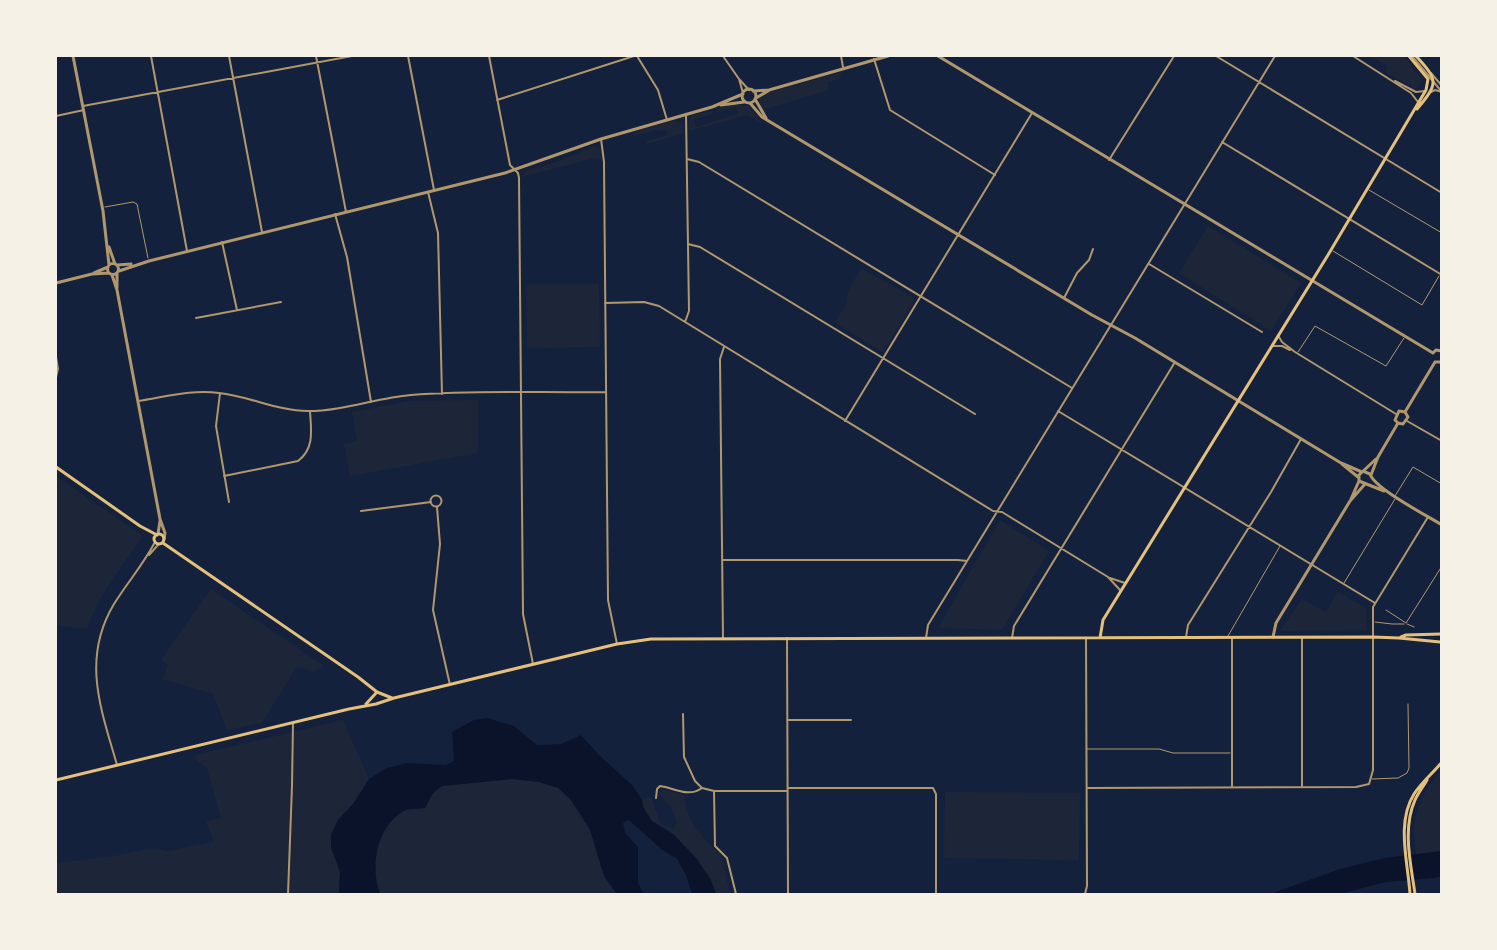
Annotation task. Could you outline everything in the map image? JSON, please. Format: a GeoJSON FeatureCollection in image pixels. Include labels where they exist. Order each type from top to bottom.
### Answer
{"type":"FeatureCollection","features":[{"type":"Feature","properties":{"kind":"main road"},"geometry":{"type":"LineString","coordinates":[[1412,56],[1431,73],[1434,82],[1414,113]]}},
{"type":"Feature","properties":{"kind":"main road"},"geometry":{"type":"LineString","coordinates":[[1100,638],[1102,622],[1427,92],[1428,78],[1412,56]]}},
{"type":"Feature","properties":{"kind":"main road"},"geometry":{"type":"LineString","coordinates":[[56,467],[156,539],[164,540]]}},
{"type":"Feature","properties":{"kind":"main road"},"geometry":{"type":"LineString","coordinates":[[156,539],[161,535],[173,549],[377,692],[394,698]]}},
{"type":"Feature","properties":{"kind":"main road"},"geometry":{"type":"LineString","coordinates":[[1399,638],[1406,635],[1441,634]]}},
{"type":"Feature","properties":{"kind":"main road"},"geometry":{"type":"LineString","coordinates":[[1441,634],[1438,639],[1441,644]]}},
{"type":"Feature","properties":{"kind":"main road"},"geometry":{"type":"LineString","coordinates":[[56,780],[617,644],[651,639],[1302,637],[1399,638],[1441,644]]}},
{"type":"Feature","properties":{"kind":"main road"},"geometry":{"type":"LineString","coordinates":[[363,706],[370,702],[377,692]]}},
{"type":"Feature","properties":{"kind":"main road"},"geometry":{"type":"LineString","coordinates":[[1413,894],[1404,830],[1407,810],[1415,792],[1442,762]]}},
{"type":"Feature","properties":{"kind":"street"},"geometry":{"type":"LineString","coordinates":[[73,56],[103,207],[109,246],[109,266],[114,273]]}},
{"type":"Feature","properties":{"kind":"street"},"geometry":{"type":"LineString","coordinates":[[151,56],[188,251]]}},
{"type":"Feature","properties":{"kind":"street"},"geometry":{"type":"LineString","coordinates":[[229,56],[262,232]]}},
{"type":"Feature","properties":{"kind":"street"},"geometry":{"type":"LineString","coordinates":[[316,56],[346,212]]}},
{"type":"Feature","properties":{"kind":"street"},"geometry":{"type":"LineString","coordinates":[[56,116],[157,92],[352,56]]}},
{"type":"Feature","properties":{"kind":"street"},"geometry":{"type":"LineString","coordinates":[[408,56],[434,190]]}},
{"type":"Feature","properties":{"kind":"street"},"geometry":{"type":"LineString","coordinates":[[489,56],[510,165],[518,173],[519,183],[523,614],[533,664]]}},
{"type":"Feature","properties":{"kind":"street"},"geometry":{"type":"LineString","coordinates":[[497,100],[635,56],[658,90],[667,120]]}},
{"type":"Feature","properties":{"kind":"street"},"geometry":{"type":"LineString","coordinates":[[723,56],[739,79],[751,90],[767,119]]}},
{"type":"Feature","properties":{"kind":"street"},"geometry":{"type":"LineString","coordinates":[[841,56],[844,68]]}},
{"type":"Feature","properties":{"kind":"street"},"geometry":{"type":"LineString","coordinates":[[92,274],[114,273],[133,265],[222,242],[515,170],[601,139],[717,105],[751,90],[769,90],[888,56]]}},
{"type":"Feature","properties":{"kind":"street"},"geometry":{"type":"LineString","coordinates":[[938,56],[1433,353]]}},
{"type":"Feature","properties":{"kind":"street"},"geometry":{"type":"LineString","coordinates":[[1109,160],[1174,56]]}},
{"type":"Feature","properties":{"kind":"street"},"geometry":{"type":"LineString","coordinates":[[1216,56],[1442,193]]}},
{"type":"Feature","properties":{"kind":"street"},"geometry":{"type":"LineString","coordinates":[[926,638],[928,625],[1275,56]]}},
{"type":"Feature","properties":{"kind":"street"},"geometry":{"type":"LineString","coordinates":[[1353,56],[1415,96],[1418,104]]}},
{"type":"Feature","properties":{"kind":"street"},"geometry":{"type":"LineString","coordinates":[[1412,56],[1442,92]]}},
{"type":"Feature","properties":{"kind":"street"},"geometry":{"type":"LineString","coordinates":[[874,59],[890,110],[995,175]]}},
{"type":"Feature","properties":{"kind":"street"},"geometry":{"type":"LineString","coordinates":[[1431,73],[1442,87]]}},
{"type":"Feature","properties":{"kind":"street"},"geometry":{"type":"LineString","coordinates":[[739,79],[743,99],[756,112],[1341,463],[1363,472],[1386,491]]}},
{"type":"Feature","properties":{"kind":"street"},"geometry":{"type":"LineString","coordinates":[[1392,80],[1416,92],[1435,90],[1442,92]]}},
{"type":"Feature","properties":{"kind":"street"},"geometry":{"type":"LineString","coordinates":[[717,105],[748,103],[769,90]]}},
{"type":"Feature","properties":{"kind":"street"},"geometry":{"type":"LineString","coordinates":[[845,421],[1032,113]]}},
{"type":"Feature","properties":{"kind":"street"},"geometry":{"type":"LineString","coordinates":[[685,322],[689,311],[686,114]]}},
{"type":"Feature","properties":{"kind":"street"},"geometry":{"type":"LineString","coordinates":[[601,139],[604,162],[608,600],[617,644]]}},
{"type":"Feature","properties":{"kind":"street"},"geometry":{"type":"LineString","coordinates":[[1222,142],[1441,275]]}},
{"type":"Feature","properties":{"kind":"street"},"geometry":{"type":"LineString","coordinates":[[687,159],[699,162],[1072,388]]}},
{"type":"Feature","properties":{"kind":"street"},"geometry":{"type":"LineString","coordinates":[[428,192],[438,232],[442,394]]}},
{"type":"Feature","properties":{"kind":"street"},"geometry":{"type":"LineString","coordinates":[[335,214],[347,258],[371,402]]}},
{"type":"Feature","properties":{"kind":"street"},"geometry":{"type":"LineString","coordinates":[[222,242],[237,310]]}},
{"type":"Feature","properties":{"kind":"street"},"geometry":{"type":"LineString","coordinates":[[688,244],[700,247],[975,414]]}},
{"type":"Feature","properties":{"kind":"street"},"geometry":{"type":"LineString","coordinates":[[109,246],[116,264],[114,273],[160,519],[165,533],[164,540]]}},
{"type":"Feature","properties":{"kind":"street"},"geometry":{"type":"LineString","coordinates":[[1063,298],[1077,273],[1089,260],[1093,249]]}},
{"type":"Feature","properties":{"kind":"street"},"geometry":{"type":"LineString","coordinates":[[1148,263],[1262,332]]}},
{"type":"Feature","properties":{"kind":"street"},"geometry":{"type":"LineString","coordinates":[[56,283],[92,274],[116,264],[133,265]]}},
{"type":"Feature","properties":{"kind":"street"},"geometry":{"type":"LineString","coordinates":[[196,318],[281,302]]}},
{"type":"Feature","properties":{"kind":"street"},"geometry":{"type":"LineString","coordinates":[[605,303],[652,303],[1108,577],[1118,585],[1121,592]]}},
{"type":"Feature","properties":{"kind":"street"},"geometry":{"type":"LineString","coordinates":[[1278,336],[1282,342],[1296,352],[1396,414]]}},
{"type":"Feature","properties":{"kind":"street"},"geometry":{"type":"LineString","coordinates":[[1272,346],[1282,346],[1296,352]]}},
{"type":"Feature","properties":{"kind":"street"},"geometry":{"type":"LineString","coordinates":[[723,638],[720,359],[724,347]]}},
{"type":"Feature","properties":{"kind":"street"},"geometry":{"type":"LineString","coordinates":[[1433,353],[1442,351]]}},
{"type":"Feature","properties":{"kind":"street"},"geometry":{"type":"LineString","coordinates":[[1433,353],[1432,357],[1435,362]]}},
{"type":"Feature","properties":{"kind":"street"},"geometry":{"type":"LineString","coordinates":[[56,357],[58,369],[56,377]]}},
{"type":"Feature","properties":{"kind":"street"},"geometry":{"type":"LineString","coordinates":[[1012,638],[1014,626],[1175,362]]}},
{"type":"Feature","properties":{"kind":"street"},"geometry":{"type":"LineString","coordinates":[[1435,362],[1442,362]]}},
{"type":"Feature","properties":{"kind":"street"},"geometry":{"type":"LineString","coordinates":[[1405,412],[1435,362]]}},
{"type":"Feature","properties":{"kind":"street"},"geometry":{"type":"LineString","coordinates":[[138,401],[189,392],[219,393],[280,408],[310,411],[338,409],[411,395],[606,392]]}},
{"type":"Feature","properties":{"kind":"street"},"geometry":{"type":"LineString","coordinates":[[219,393],[216,426],[228,502]]}},
{"type":"Feature","properties":{"kind":"street"},"geometry":{"type":"LineString","coordinates":[[224,476],[298,461],[307,453],[311,443],[310,411]]}},
{"type":"Feature","properties":{"kind":"street"},"geometry":{"type":"LineString","coordinates":[[1058,411],[1376,603]]}},
{"type":"Feature","properties":{"kind":"street"},"geometry":{"type":"LineString","coordinates":[[1396,414],[1399,411],[1405,412]]}},
{"type":"Feature","properties":{"kind":"street"},"geometry":{"type":"LineString","coordinates":[[1405,412],[1407,421]]}},
{"type":"Feature","properties":{"kind":"street"},"geometry":{"type":"LineString","coordinates":[[1396,414],[1395,420],[1398,423]]}},
{"type":"Feature","properties":{"kind":"street"},"geometry":{"type":"LineString","coordinates":[[1398,423],[1404,424],[1407,421]]}},
{"type":"Feature","properties":{"kind":"street"},"geometry":{"type":"LineString","coordinates":[[1407,421],[1442,441]]}},
{"type":"Feature","properties":{"kind":"street"},"geometry":{"type":"LineString","coordinates":[[1350,501],[1371,477],[1378,457],[1398,423]]}},
{"type":"Feature","properties":{"kind":"street"},"geometry":{"type":"LineString","coordinates":[[1186,637],[1188,625],[1301,439]]}},
{"type":"Feature","properties":{"kind":"street"},"geometry":{"type":"LineString","coordinates":[[1273,638],[1276,623],[1350,501],[1363,472],[1378,457]]}},
{"type":"Feature","properties":{"kind":"street"},"geometry":{"type":"LineString","coordinates":[[1341,463],[1366,484],[1386,491],[1442,525]]}},
{"type":"Feature","properties":{"kind":"street"},"geometry":{"type":"LineString","coordinates":[[431,502],[434,496],[439,497],[441,503],[436,507]]}},
{"type":"Feature","properties":{"kind":"street"},"geometry":{"type":"LineString","coordinates":[[431,502],[436,507],[440,544],[433,603],[434,616],[450,684]]}},
{"type":"Feature","properties":{"kind":"street"},"geometry":{"type":"LineString","coordinates":[[361,511],[431,502]]}},
{"type":"Feature","properties":{"kind":"street"},"geometry":{"type":"LineString","coordinates":[[1087,788],[1361,787],[1369,784],[1372,779],[1373,622],[1376,603],[1428,517]]}},
{"type":"Feature","properties":{"kind":"street"},"geometry":{"type":"LineString","coordinates":[[117,765],[96,689],[97,651],[111,610],[147,557],[156,539],[160,519]]}},
{"type":"Feature","properties":{"kind":"street"},"geometry":{"type":"LineString","coordinates":[[722,560],[967,561]]}},
{"type":"Feature","properties":{"kind":"street"},"geometry":{"type":"LineString","coordinates":[[1108,577],[1127,583]]}},
{"type":"Feature","properties":{"kind":"street"},"geometry":{"type":"LineString","coordinates":[[1302,637],[1302,787]]}},
{"type":"Feature","properties":{"kind":"street"},"geometry":{"type":"LineString","coordinates":[[787,638],[788,894]]}},
{"type":"Feature","properties":{"kind":"street"},"geometry":{"type":"LineString","coordinates":[[1085,894],[1087,886],[1086,638]]}},
{"type":"Feature","properties":{"kind":"street"},"geometry":{"type":"LineString","coordinates":[[1229,638],[1232,787]]}},
{"type":"Feature","properties":{"kind":"street"},"geometry":{"type":"LineString","coordinates":[[683,714],[684,758],[695,781],[702,788],[714,791],[929,787],[935,790],[936,894]]}},
{"type":"Feature","properties":{"kind":"street"},"geometry":{"type":"LineString","coordinates":[[787,720],[851,720]]}},
{"type":"Feature","properties":{"kind":"street"},"geometry":{"type":"LineString","coordinates":[[288,894],[292,722]]}},
{"type":"Feature","properties":{"kind":"street"},"geometry":{"type":"LineString","coordinates":[[656,798],[657,789],[660,786],[688,793],[702,788]]}},
{"type":"Feature","properties":{"kind":"street"},"geometry":{"type":"LineString","coordinates":[[714,791],[715,846],[727,858],[736,894]]}},
{"type":"Feature","properties":{"kind":"lane"},"geometry":{"type":"LineString","coordinates":[[1368,189],[1442,233]]}},
{"type":"Feature","properties":{"kind":"lane"},"geometry":{"type":"LineString","coordinates":[[103,207],[133,202],[137,204],[149,261]]}},
{"type":"Feature","properties":{"kind":"lane"},"geometry":{"type":"LineString","coordinates":[[1332,249],[1422,305],[1441,275]]}},
{"type":"Feature","properties":{"kind":"lane"},"geometry":{"type":"LineString","coordinates":[[1296,352],[1315,326],[1386,366],[1405,336]]}},
{"type":"Feature","properties":{"kind":"lane"},"geometry":{"type":"LineString","coordinates":[[1343,585],[1413,467],[1442,484]]}},
{"type":"Feature","properties":{"kind":"lane"},"geometry":{"type":"LineString","coordinates":[[1229,638],[1230,628],[1280,546]]}},
{"type":"Feature","properties":{"kind":"lane"},"geometry":{"type":"LineString","coordinates":[[1406,623],[1442,566]]}},
{"type":"Feature","properties":{"kind":"lane"},"geometry":{"type":"LineString","coordinates":[[1386,610],[1414,627]]}},
{"type":"Feature","properties":{"kind":"lane"},"geometry":{"type":"LineString","coordinates":[[1373,622],[1406,623]]}},
{"type":"Feature","properties":{"kind":"lane"},"geometry":{"type":"LineString","coordinates":[[1372,779],[1398,778],[1407,773],[1409,768],[1408,704]]}},
{"type":"Feature","properties":{"kind":"lane"},"geometry":{"type":"LineString","coordinates":[[1087,749],[1159,749],[1173,753],[1232,753]]}},
{"type":"Feature","properties":{"kind":"shaded area"},"geometry":{"type":"Polygon","coordinates":[[[1370,56],[1404,56],[1423,81],[1416,89],[1385,72],[1388,66],[1370,56]]]}},
{"type":"Feature","properties":{"kind":"shaded area"},"geometry":{"type":"Polygon","coordinates":[[[842,72],[839,79],[827,82],[829,90],[762,110],[759,101],[761,96],[842,72]]]}},
{"type":"Feature","properties":{"kind":"shaded area"},"geometry":{"type":"Polygon","coordinates":[[[732,104],[749,106],[763,125],[747,115],[689,131],[689,120],[692,115],[711,111],[712,114],[694,120],[696,127],[738,114],[736,107],[717,113],[715,109],[732,104]]]}},
{"type":"Feature","properties":{"kind":"shaded area"},"geometry":{"type":"Polygon","coordinates":[[[673,121],[682,123],[683,133],[647,144],[647,141],[668,135],[667,131],[655,130],[634,136],[633,133],[673,121]]]}},
{"type":"Feature","properties":{"kind":"shaded area"},"geometry":{"type":"Polygon","coordinates":[[[594,146],[600,149],[601,160],[595,158],[522,177],[525,171],[556,162],[594,146]]]}},
{"type":"Feature","properties":{"kind":"shaded area"},"geometry":{"type":"Polygon","coordinates":[[[1208,226],[1301,283],[1271,331],[1179,273],[1208,226]]]}},
{"type":"Feature","properties":{"kind":"shaded area"},"geometry":{"type":"Polygon","coordinates":[[[861,268],[914,298],[883,353],[835,322],[847,303],[848,291],[861,268]]]}},
{"type":"Feature","properties":{"kind":"shaded area"},"geometry":{"type":"Polygon","coordinates":[[[526,284],[599,284],[600,347],[527,348],[526,284]]]}},
{"type":"Feature","properties":{"kind":"shaded area"},"geometry":{"type":"Polygon","coordinates":[[[479,400],[478,453],[350,476],[344,444],[357,441],[352,412],[409,401],[479,400]]]}},
{"type":"Feature","properties":{"kind":"shaded area"},"geometry":{"type":"Polygon","coordinates":[[[56,476],[143,536],[104,592],[87,629],[56,625],[56,476]]]}},
{"type":"Feature","properties":{"kind":"shaded area"},"geometry":{"type":"Polygon","coordinates":[[[1000,520],[1049,551],[1002,630],[938,628],[1000,520]]]}},
{"type":"Feature","properties":{"kind":"shaded area"},"geometry":{"type":"Polygon","coordinates":[[[211,589],[324,666],[312,673],[303,668],[296,668],[262,723],[227,730],[213,694],[162,679],[168,665],[161,660],[211,589]]]}},
{"type":"Feature","properties":{"kind":"shaded area"},"geometry":{"type":"Polygon","coordinates":[[[1338,592],[1366,608],[1367,630],[1280,631],[1302,599],[1326,612],[1338,592]]]}},
{"type":"Feature","properties":{"kind":"shaded area"},"geometry":{"type":"Polygon","coordinates":[[[487,718],[514,726],[537,745],[561,744],[581,735],[633,786],[652,821],[673,834],[697,859],[711,880],[716,894],[692,894],[686,875],[677,859],[661,849],[629,820],[623,823],[625,833],[638,847],[638,883],[644,894],[617,894],[604,876],[590,830],[571,800],[558,788],[539,782],[512,779],[442,786],[433,793],[425,808],[402,812],[386,828],[378,849],[376,872],[380,894],[339,894],[340,872],[331,847],[331,834],[338,820],[353,804],[369,779],[387,768],[407,763],[446,765],[454,761],[452,732],[474,720],[487,718]]]}},
{"type":"Feature","properties":{"kind":"shaded area"},"geometry":{"type":"Polygon","coordinates":[[[343,720],[369,779],[353,804],[338,820],[331,847],[340,872],[339,894],[56,894],[57,863],[142,850],[167,851],[214,842],[206,821],[221,818],[207,768],[195,759],[196,755],[343,720]]]}},
{"type":"Feature","properties":{"kind":"shaded area"},"geometry":{"type":"Polygon","coordinates":[[[1441,771],[1441,853],[1416,854],[1414,829],[1418,809],[1426,791],[1441,771]]]}},
{"type":"Feature","properties":{"kind":"shaded area"},"geometry":{"type":"Polygon","coordinates":[[[512,779],[539,782],[558,788],[571,800],[590,830],[604,876],[617,894],[380,894],[376,861],[381,839],[393,819],[404,811],[425,808],[439,788],[512,779]]]}},
{"type":"Feature","properties":{"kind":"shaded area"},"geometry":{"type":"Polygon","coordinates":[[[662,789],[684,795],[691,821],[721,854],[730,894],[717,894],[697,859],[673,834],[652,821],[643,807],[642,800],[651,797],[661,824],[674,828],[677,822],[668,804],[659,796],[659,791],[662,789]]]}},
{"type":"Feature","properties":{"kind":"shaded area"},"geometry":{"type":"Polygon","coordinates":[[[945,792],[1080,793],[1079,860],[944,858],[945,792]]]}},
{"type":"Feature","properties":{"kind":"shaded area"},"geometry":{"type":"Polygon","coordinates":[[[1441,851],[1441,876],[1435,878],[1386,882],[1339,894],[1270,894],[1340,869],[1385,858],[1441,851]]]}}]}
